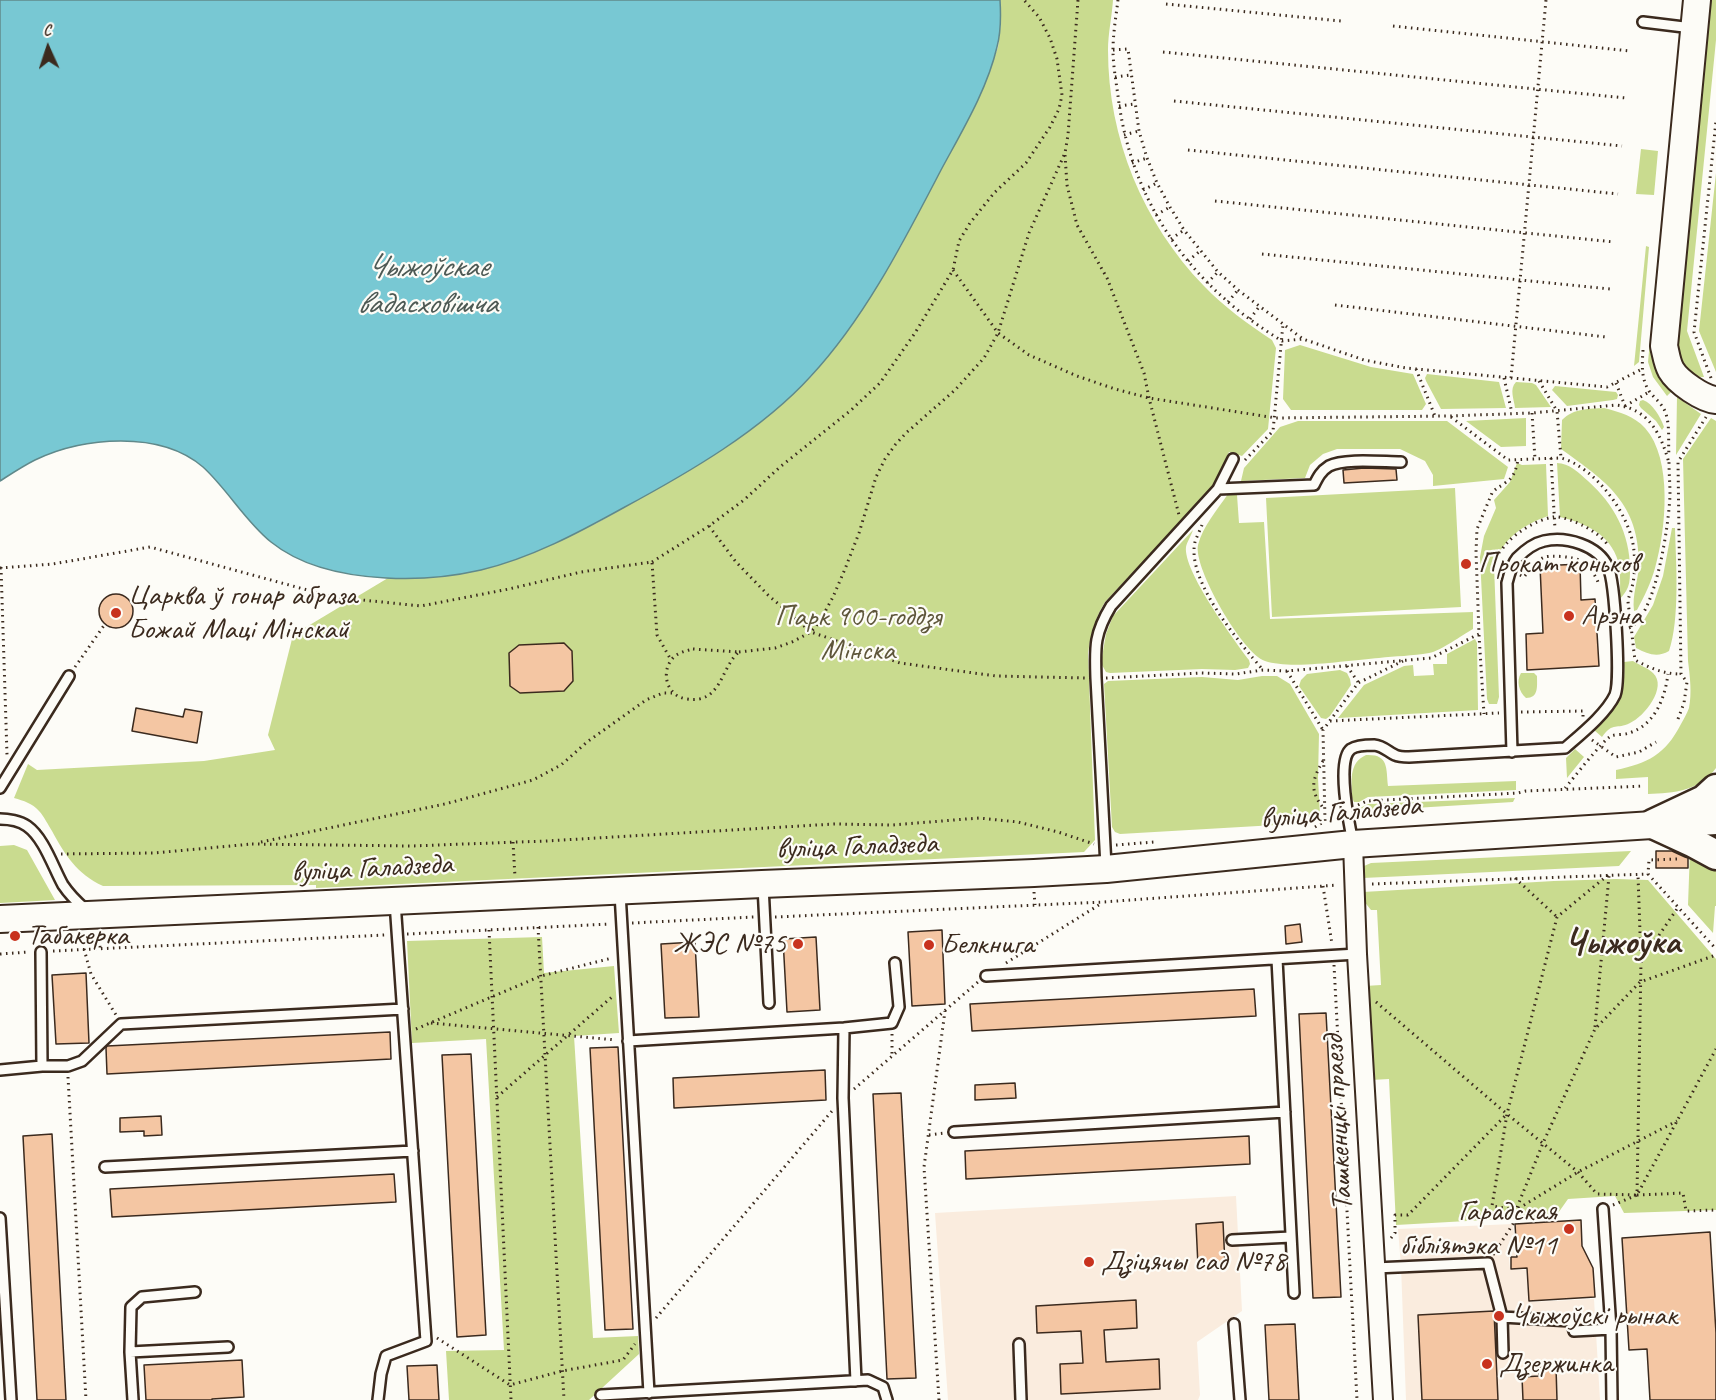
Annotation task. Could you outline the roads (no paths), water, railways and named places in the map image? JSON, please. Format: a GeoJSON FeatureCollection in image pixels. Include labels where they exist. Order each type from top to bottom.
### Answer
{"type":"FeatureCollection","features":[{"type":"Feature","properties":{"kind":"main road"},"geometry":{"type":"LineString","coordinates":[[1653,824],[1704,800],[1716,789]]}},
{"type":"Feature","properties":{"kind":"main road"},"geometry":{"type":"LineString","coordinates":[[1653,824],[1716,855]]}},
{"type":"Feature","properties":{"kind":"street"},"geometry":{"type":"LineString","coordinates":[[1697,0],[1664,346],[1672,372],[1697,393],[1709,400],[1711,397]]}},
{"type":"Feature","properties":{"kind":"street","name":"вуліца Галадзеда"},"geometry":{"type":"LineString","coordinates":[[0,919],[95,924],[395,901],[1034,873],[1105,857],[1716,821]]}},
{"type":"Feature","properties":{"kind":"street","name":"Ташкенцкі праезд"},"geometry":{"type":"LineString","coordinates":[[1353,844],[1357,954],[1382,1267],[1383,1400]]}},
{"type":"Feature","properties":{"kind":"lane"},"geometry":{"type":"LineString","coordinates":[[1643,22],[1694,28]]}},
{"type":"Feature","properties":{"kind":"lane"},"geometry":{"type":"LineString","coordinates":[[1105,857],[1096,636],[1111,606],[1222,489],[1233,459]]}},
{"type":"Feature","properties":{"kind":"lane"},"geometry":{"type":"LineString","coordinates":[[1222,489],[1314,485],[1319,474],[1341,462],[1401,462]]}},
{"type":"Feature","properties":{"kind":"lane"},"geometry":{"type":"LineString","coordinates":[[1353,844],[1346,811],[1344,761],[1352,748],[1376,745],[1386,748],[1395,755],[1409,757],[1512,752],[1565,748],[1583,733],[1606,708],[1616,693],[1618,675],[1612,582],[1608,566],[1595,551],[1584,545],[1570,541],[1542,541],[1516,559],[1507,583],[1512,752]]}},
{"type":"Feature","properties":{"kind":"lane"},"geometry":{"type":"LineString","coordinates":[[0,788],[69,676]]}},
{"type":"Feature","properties":{"kind":"lane"},"geometry":{"type":"LineString","coordinates":[[0,819],[26,825],[37,836],[64,887],[95,924]]}},
{"type":"Feature","properties":{"kind":"lane"},"geometry":{"type":"LineString","coordinates":[[762,884],[769,1003]]}},
{"type":"Feature","properties":{"kind":"lane"},"geometry":{"type":"LineString","coordinates":[[620,891],[649,1394]]}},
{"type":"Feature","properties":{"kind":"lane"},"geometry":{"type":"LineString","coordinates":[[378,1400],[386,1356],[426,1341],[395,901]]}},
{"type":"Feature","properties":{"kind":"lane"},"geometry":{"type":"LineString","coordinates":[[41,951],[42,1066]]}},
{"type":"Feature","properties":{"kind":"lane"},"geometry":{"type":"LineString","coordinates":[[986,976],[1357,954]]}},
{"type":"Feature","properties":{"kind":"lane"},"geometry":{"type":"LineString","coordinates":[[1276,959],[1294,1293]]}},
{"type":"Feature","properties":{"kind":"lane"},"geometry":{"type":"LineString","coordinates":[[628,1041],[892,1023],[899,1007],[895,963]]}},
{"type":"Feature","properties":{"kind":"lane"},"geometry":{"type":"LineString","coordinates":[[0,1070],[68,1066],[82,1060],[121,1024],[403,1009]]}},
{"type":"Feature","properties":{"kind":"lane"},"geometry":{"type":"LineString","coordinates":[[844,1028],[843,1098],[856,1381]]}},
{"type":"Feature","properties":{"kind":"lane"},"geometry":{"type":"LineString","coordinates":[[954,1132],[1284,1112]]}},
{"type":"Feature","properties":{"kind":"lane"},"geometry":{"type":"LineString","coordinates":[[105,1167],[413,1151]]}},
{"type":"Feature","properties":{"kind":"lane"},"geometry":{"type":"LineString","coordinates":[[1603,1209],[1611,1329],[1612,1400]]}},
{"type":"Feature","properties":{"kind":"lane"},"geometry":{"type":"LineString","coordinates":[[0,1218],[11,1400]]}},
{"type":"Feature","properties":{"kind":"lane"},"geometry":{"type":"LineString","coordinates":[[1232,1240],[1291,1237]]}},
{"type":"Feature","properties":{"kind":"lane"},"geometry":{"type":"LineString","coordinates":[[1382,1267],[1488,1263],[1502,1317],[1503,1353]]}},
{"type":"Feature","properties":{"kind":"lane"},"geometry":{"type":"LineString","coordinates":[[133,1400],[130,1352],[131,1307],[142,1297],[195,1292]]}},
{"type":"Feature","properties":{"kind":"lane"},"geometry":{"type":"LineString","coordinates":[[1502,1317],[1571,1321],[1574,1331],[1611,1329]]}},
{"type":"Feature","properties":{"kind":"lane"},"geometry":{"type":"LineString","coordinates":[[1234,1324],[1240,1400]]}},
{"type":"Feature","properties":{"kind":"lane"},"geometry":{"type":"LineString","coordinates":[[1019,1344],[1021,1400]]}},
{"type":"Feature","properties":{"kind":"lane"},"geometry":{"type":"LineString","coordinates":[[130,1352],[228,1347]]}},
{"type":"Feature","properties":{"kind":"lane"},"geometry":{"type":"LineString","coordinates":[[601,1395],[868,1380],[883,1387],[887,1400]]}},
{"type":"Feature","properties":{"kind":"water","name":"Чыжоўскае вадасховішча"},"geometry":{"type":"Polygon","coordinates":[[[0,0],[1000,0],[1001,18],[993,63],[980,95],[898,251],[849,329],[831,353],[791,396],[770,415],[723,450],[673,480],[554,544],[518,559],[481,570],[434,577],[398,579],[326,569],[283,551],[253,525],[221,485],[203,467],[185,455],[165,447],[144,442],[121,441],[75,446],[35,460],[0,481],[0,0]]]}},
{"type":"Feature","properties":{"kind":"place","name":"Прокат коньков"},"geometry":{"type":"Point","coordinates":[1466,564]}},
{"type":"Feature","properties":{"kind":"place","name":"Царква ў гонар абраза Божай Маці Мінскай"},"geometry":{"type":"Point","coordinates":[116,613]}},
{"type":"Feature","properties":{"kind":"place","name":"Арэна"},"geometry":{"type":"Point","coordinates":[1569,616]}},
{"type":"Feature","properties":{"kind":"place","name":"Табакерка"},"geometry":{"type":"Point","coordinates":[15,936]}},
{"type":"Feature","properties":{"kind":"place","name":"ЖЭС №75"},"geometry":{"type":"Point","coordinates":[798,944]}},
{"type":"Feature","properties":{"kind":"place","name":"Белкнига"},"geometry":{"type":"Point","coordinates":[929,945]}},
{"type":"Feature","properties":{"kind":"place","name":"Гарадская бібліятэка №11"},"geometry":{"type":"Point","coordinates":[1569,1229]}},
{"type":"Feature","properties":{"kind":"place","name":"Дзіцячы сад №78"},"geometry":{"type":"Point","coordinates":[1089,1262]}},
{"type":"Feature","properties":{"kind":"place","name":"Чыжоўскі рынак"},"geometry":{"type":"Point","coordinates":[1499,1316]}},
{"type":"Feature","properties":{"kind":"place","name":"Дзержинка"},"geometry":{"type":"Point","coordinates":[1487,1364]}},
{"type":"Feature","properties":{"kind":"district","name":"Чыжоўка"},"geometry":{"type":"Point","coordinates":[1622,944]}},
{"type":"Feature","properties":{"kind":"park label","name":"Парк 900-годдзя Мінска"},"geometry":{"type":"Point","coordinates":[858,634]}}]}
